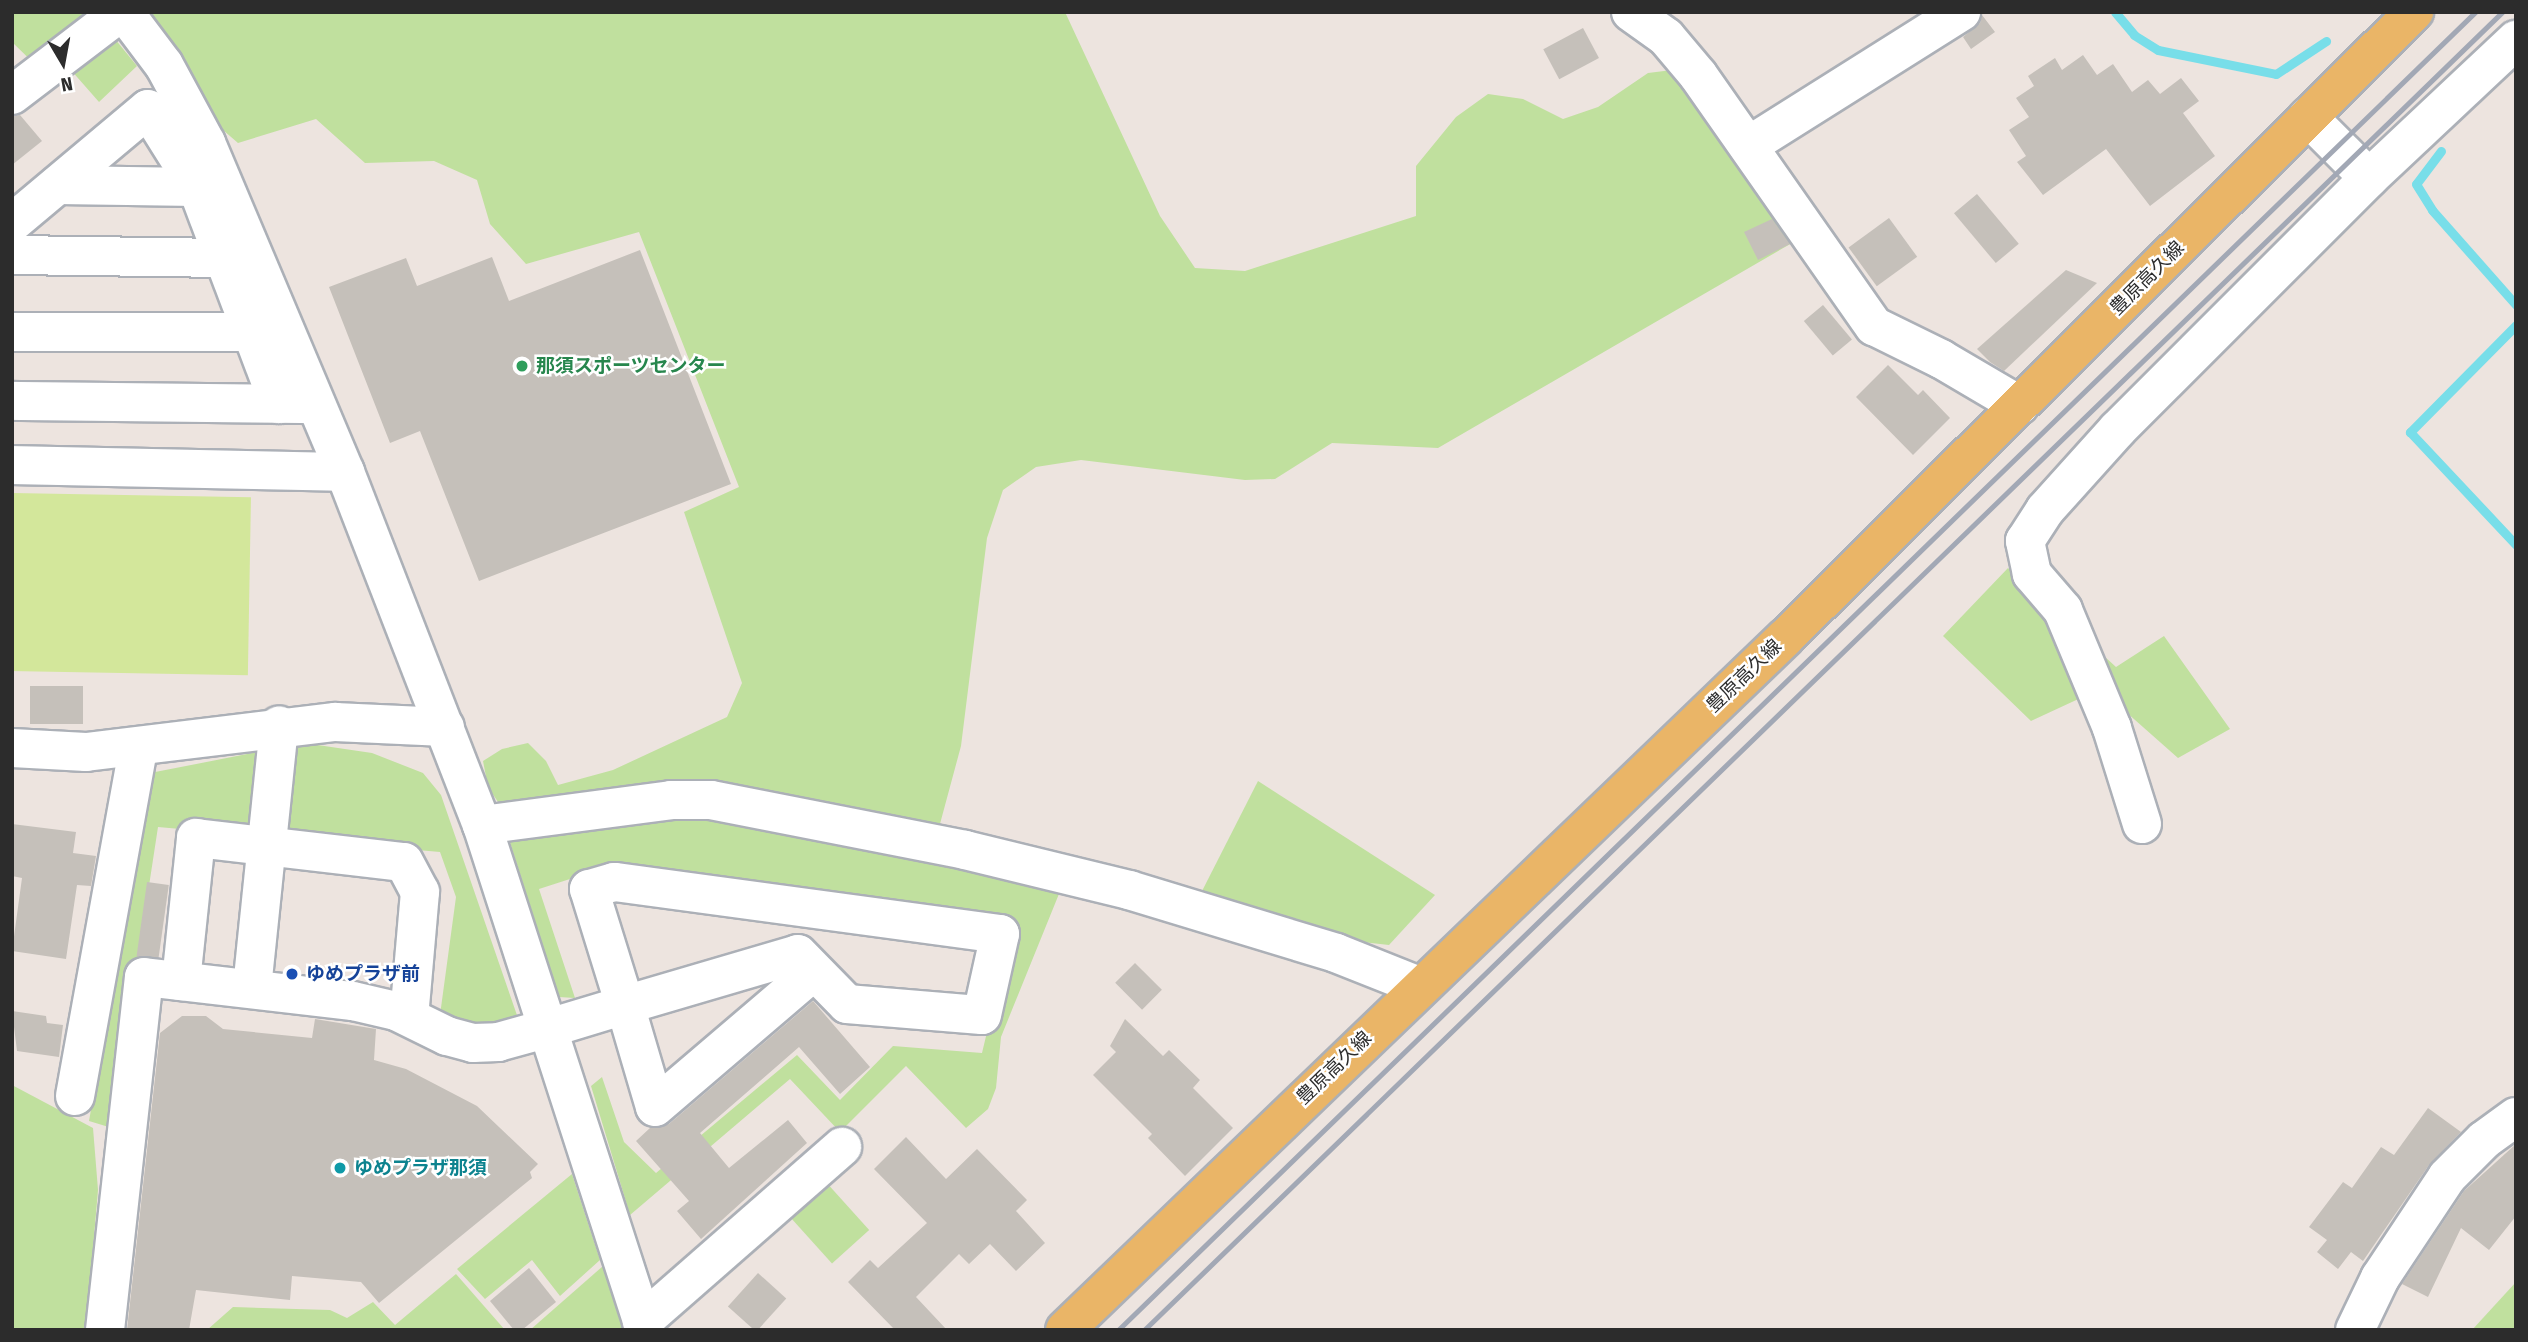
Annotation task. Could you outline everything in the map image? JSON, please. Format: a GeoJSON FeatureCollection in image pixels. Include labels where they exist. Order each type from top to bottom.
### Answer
{"type":"FeatureCollection","features":[{"type":"Feature","properties":{"kind":"main road","name":"豊原高久線"},"geometry":{"type":"LineString","coordinates":[[1065,1330],[1419,986],[1786,637],[2414,12]]}},
{"type":"Feature","properties":{"kind":"street"},"geometry":{"type":"LineString","coordinates":[[12,95],[122,12],[164,65],[206,143],[345,472],[482,825],[643,1326],[842,1147]]}},
{"type":"Feature","properties":{"kind":"street"},"geometry":{"type":"LineString","coordinates":[[1631,12],[1666,37],[1748,146],[1874,326],[1941,359],[2019,405]]}},
{"type":"Feature","properties":{"kind":"street"},"geometry":{"type":"LineString","coordinates":[[1748,146],[1961,12]]}},
{"type":"Feature","properties":{"kind":"street"},"geometry":{"type":"LineString","coordinates":[[2142,824],[2112,728],[2063,610],[2032,574],[2025,541],[2045,510],[2118,429],[2369,178],[2516,40]]}},
{"type":"Feature","properties":{"kind":"street"},"geometry":{"type":"LineString","coordinates":[[12,223],[148,109],[197,187],[279,404]]}},
{"type":"Feature","properties":{"kind":"street"},"geometry":{"type":"LineString","coordinates":[[2308,117],[2369,178]]}},
{"type":"Feature","properties":{"kind":"street"},"geometry":{"type":"LineString","coordinates":[[58,185],[197,187]]}},
{"type":"Feature","properties":{"kind":"street"},"geometry":{"type":"LineString","coordinates":[[12,255],[224,258]]}},
{"type":"Feature","properties":{"kind":"street"},"geometry":{"type":"LineString","coordinates":[[12,332],[252,332]]}},
{"type":"Feature","properties":{"kind":"street"},"geometry":{"type":"LineString","coordinates":[[12,401],[317,404]]}},
{"type":"Feature","properties":{"kind":"street"},"geometry":{"type":"LineString","coordinates":[[12,465],[345,472]]}},
{"type":"Feature","properties":{"kind":"street"},"geometry":{"type":"LineString","coordinates":[[12,747],[86,752],[138,748],[279,725],[335,722],[445,727]]}},
{"type":"Feature","properties":{"kind":"street"},"geometry":{"type":"LineString","coordinates":[[252,988],[279,725]]}},
{"type":"Feature","properties":{"kind":"street"},"geometry":{"type":"LineString","coordinates":[[75,1096],[138,748]]}},
{"type":"Feature","properties":{"kind":"street"},"geometry":{"type":"LineString","coordinates":[[482,825],[671,800],[711,800],[965,850],[1129,890],[1336,953],[1419,986]]}},
{"type":"Feature","properties":{"kind":"street"},"geometry":{"type":"LineString","coordinates":[[181,981],[196,838],[404,862],[420,892],[408,1017]]}},
{"type":"Feature","properties":{"kind":"street"},"geometry":{"type":"LineString","coordinates":[[801,907],[805,963],[847,1004],[982,1015],[1000,934],[801,907],[614,882],[589,889],[655,1108],[805,963]]}},
{"type":"Feature","properties":{"kind":"street"},"geometry":{"type":"LineString","coordinates":[[105,1330],[144,977],[353,1000],[408,1017],[472,1043],[498,1042],[625,1005],[805,963]]}},
{"type":"Feature","properties":{"kind":"street"},"geometry":{"type":"LineString","coordinates":[[2355,1330],[2380,1278],[2447,1177],[2484,1140],[2516,1117]]}},
{"type":"Feature","properties":{"kind":"green space"},"geometry":{"type":"Polygon","coordinates":[[[12,12],[93,12],[137,66],[99,102],[70,69],[51,80],[12,42],[12,12]]]}},
{"type":"Feature","properties":{"kind":"green space"},"geometry":{"type":"Polygon","coordinates":[[[139,12],[1065,12],[1160,216],[1195,268],[1245,271],[1416,216],[1416,166],[1456,117],[1488,94],[1523,99],[1563,119],[1598,107],[1648,73],[1680,69],[1792,243],[1438,448],[1332,443],[1275,479],[1245,480],[1081,460],[1036,467],[1003,490],[987,538],[961,746],[937,835],[771,795],[631,784],[504,811],[488,787],[483,761],[502,749],[528,743],[546,761],[558,785],[613,770],[727,717],[742,683],[684,512],[739,487],[639,232],[526,264],[490,224],[477,180],[434,161],[365,163],[316,119],[238,143],[208,117],[139,12]]]}},
{"type":"Feature","properties":{"kind":"green space"},"geometry":{"type":"Polygon","coordinates":[[[12,493],[251,497],[248,675],[12,671],[12,493]]]}},
{"type":"Feature","properties":{"kind":"green space"},"geometry":{"type":"Polygon","coordinates":[[[2008,568],[2116,667],[2164,636],[2230,729],[2178,758],[2100,689],[2031,721],[1943,636],[2008,568]]]}},
{"type":"Feature","properties":{"kind":"green space"},"geometry":{"type":"Polygon","coordinates":[[[304,743],[372,753],[423,773],[441,795],[519,1021],[474,1030],[440,1015],[456,897],[440,852],[158,827],[112,1128],[89,1121],[150,773],[304,743]]]}},
{"type":"Feature","properties":{"kind":"green space"},"geometry":{"type":"Polygon","coordinates":[[[1258,781],[1435,895],[1389,945],[1317,937],[1199,897],[1258,781]]]}},
{"type":"Feature","properties":{"kind":"green space"},"geometry":{"type":"Polygon","coordinates":[[[644,818],[708,819],[1063,884],[1001,1037],[996,1088],[988,1109],[966,1128],[906,1066],[840,1132],[790,1079],[630,1215],[591,1086],[602,1077],[624,1142],[656,1173],[797,1055],[840,1100],[893,1046],[982,1053],[1014,919],[604,868],[539,889],[575,998],[559,997],[507,833],[644,818]]]}},
{"type":"Feature","properties":{"kind":"green space"},"geometry":{"type":"Polygon","coordinates":[[[12,1085],[93,1128],[98,1190],[86,1330],[12,1330],[12,1085]]]}},
{"type":"Feature","properties":{"kind":"green space"},"geometry":{"type":"Polygon","coordinates":[[[572,1174],[600,1260],[560,1296],[532,1260],[485,1299],[457,1269],[572,1174]]]}},
{"type":"Feature","properties":{"kind":"green space"},"geometry":{"type":"Polygon","coordinates":[[[825,1181],[869,1230],[832,1264],[788,1214],[825,1181]]]}},
{"type":"Feature","properties":{"kind":"green space"},"geometry":{"type":"Polygon","coordinates":[[[603,1266],[624,1330],[530,1330],[603,1266]]]}},
{"type":"Feature","properties":{"kind":"green space"},"geometry":{"type":"Polygon","coordinates":[[[456,1274],[505,1330],[207,1330],[233,1307],[330,1310],[347,1318],[373,1302],[395,1325],[456,1274]]]}},
{"type":"Feature","properties":{"kind":"green space"},"geometry":{"type":"Polygon","coordinates":[[[2516,1282],[2516,1330],[2472,1330],[2516,1282]]]}},
{"type":"Feature","properties":{"kind":"building"},"geometry":{"type":"Polygon","coordinates":[[[1982,15],[1995,32],[1971,49],[1963,37],[1980,23],[1982,15]]]}},
{"type":"Feature","properties":{"kind":"building"},"geometry":{"type":"Polygon","coordinates":[[[1583,28],[1599,58],[1559,79],[1543,49],[1583,28]]]}},
{"type":"Feature","properties":{"kind":"building"},"geometry":{"type":"Polygon","coordinates":[[[2083,55],[2097,75],[2113,64],[2132,92],[2148,80],[2160,94],[2181,78],[2199,101],[2183,113],[2215,156],[2150,206],[2106,149],[2043,195],[2017,162],[2026,156],[2009,130],[2029,117],[2016,98],[2034,86],[2028,76],[2055,58],[2062,70],[2083,55]]]}},
{"type":"Feature","properties":{"kind":"building"},"geometry":{"type":"Polygon","coordinates":[[[20,115],[42,141],[12,165],[12,116],[20,115]]]}},
{"type":"Feature","properties":{"kind":"building"},"geometry":{"type":"Polygon","coordinates":[[[1977,194],[2019,244],[1996,263],[1954,213],[1977,194]]]}},
{"type":"Feature","properties":{"kind":"building"},"geometry":{"type":"Polygon","coordinates":[[[1889,218],[1917,257],[1877,286],[1849,247],[1889,218]]]}},
{"type":"Feature","properties":{"kind":"building"},"geometry":{"type":"Polygon","coordinates":[[[1772,219],[1790,244],[1758,260],[1744,232],[1772,219]]]}},
{"type":"Feature","properties":{"kind":"building","name":"那須スポーツセンター"},"geometry":{"type":"Polygon","coordinates":[[[640,250],[731,484],[479,581],[420,431],[390,443],[329,287],[406,258],[417,286],[492,257],[509,301],[640,250]]]}},
{"type":"Feature","properties":{"kind":"building"},"geometry":{"type":"Polygon","coordinates":[[[2066,270],[2097,283],[2004,371],[1990,362],[1977,349],[2066,270]]]}},
{"type":"Feature","properties":{"kind":"building"},"geometry":{"type":"Polygon","coordinates":[[[1823,305],[1852,339],[1833,356],[1804,321],[1823,305]]]}},
{"type":"Feature","properties":{"kind":"building"},"geometry":{"type":"Polygon","coordinates":[[[1888,365],[1918,395],[1923,390],[1950,418],[1913,455],[1856,397],[1888,365]]]}},
{"type":"Feature","properties":{"kind":"building"},"geometry":{"type":"Polygon","coordinates":[[[30,686],[83,686],[83,724],[30,724],[30,686]]]}},
{"type":"Feature","properties":{"kind":"building"},"geometry":{"type":"Polygon","coordinates":[[[12,824],[76,832],[73,853],[96,856],[91,886],[77,885],[66,959],[12,951],[22,878],[12,876],[12,824]]]}},
{"type":"Feature","properties":{"kind":"building"},"geometry":{"type":"Polygon","coordinates":[[[147,882],[169,885],[158,959],[137,956],[147,882]]]}},
{"type":"Feature","properties":{"kind":"building"},"geometry":{"type":"Polygon","coordinates":[[[1135,963],[1162,990],[1142,1010],[1115,983],[1135,963]]]}},
{"type":"Feature","properties":{"kind":"building"},"geometry":{"type":"Polygon","coordinates":[[[813,1001],[870,1067],[840,1094],[799,1047],[700,1133],[729,1168],[788,1120],[807,1143],[701,1239],[677,1211],[689,1201],[636,1141],[650,1128],[669,1124],[813,1001]]]}},
{"type":"Feature","properties":{"kind":"building"},"geometry":{"type":"Polygon","coordinates":[[[12,1011],[46,1016],[47,1023],[63,1025],[59,1057],[17,1051],[12,1011]]]}},
{"type":"Feature","properties":{"kind":"building","name":"ゆめプラザ那須"},"geometry":{"type":"Polygon","coordinates":[[[182,1016],[206,1016],[223,1029],[312,1038],[315,1019],[376,1029],[374,1060],[406,1069],[477,1106],[538,1164],[530,1172],[532,1178],[379,1303],[361,1282],[292,1276],[290,1300],[196,1290],[189,1330],[127,1330],[160,1033],[182,1016]]]}},
{"type":"Feature","properties":{"kind":"building"},"geometry":{"type":"Polygon","coordinates":[[[1125,1019],[1163,1056],[1169,1050],[1200,1080],[1193,1088],[1233,1128],[1185,1176],[1148,1138],[1152,1134],[1093,1075],[1116,1052],[1110,1046],[1125,1019]]]}},
{"type":"Feature","properties":{"kind":"building"},"geometry":{"type":"Polygon","coordinates":[[[2428,1108],[2461,1132],[2429,1165],[2363,1261],[2351,1252],[2338,1269],[2317,1252],[2327,1240],[2309,1227],[2343,1182],[2352,1188],[2381,1147],[2394,1155],[2428,1108]]]}},
{"type":"Feature","properties":{"kind":"building"},"geometry":{"type":"Polygon","coordinates":[[[906,1137],[946,1179],[977,1149],[1027,1200],[1016,1211],[1045,1243],[1016,1271],[990,1244],[969,1264],[959,1254],[916,1297],[947,1330],[895,1330],[848,1282],[870,1260],[878,1268],[927,1223],[874,1169],[906,1137]]]}},
{"type":"Feature","properties":{"kind":"building"},"geometry":{"type":"Polygon","coordinates":[[[2516,1144],[2516,1216],[2489,1250],[2461,1228],[2428,1297],[2402,1284],[2464,1191],[2516,1144]]]}},
{"type":"Feature","properties":{"kind":"building"},"geometry":{"type":"Polygon","coordinates":[[[529,1268],[556,1302],[522,1330],[514,1330],[490,1301],[529,1268]]]}},
{"type":"Feature","properties":{"kind":"building"},"geometry":{"type":"Polygon","coordinates":[[[758,1273],[786,1298],[758,1330],[754,1330],[728,1306],[758,1273]]]}},
{"type":"Feature","properties":{"kind":"waterway"},"geometry":{"type":"LineString","coordinates":[[2115,12],[2134,35],[2158,50],[2276,74],[2326,41]]}},
{"type":"Feature","properties":{"kind":"waterway"},"geometry":{"type":"LineString","coordinates":[[2441,151],[2416,184],[2432,210],[2516,305]]}},
{"type":"Feature","properties":{"kind":"waterway"},"geometry":{"type":"LineString","coordinates":[[2516,325],[2410,432],[2516,545]]}},
{"type":"Feature","properties":{"kind":"railway"},"geometry":{"type":"LineString","coordinates":[[1118,1330],[2475,12]]}},
{"type":"Feature","properties":{"kind":"railway"},"geometry":{"type":"LineString","coordinates":[[1144,1330],[2502,12]]}},
{"type":"Feature","properties":{"kind":"place","name":"那須スポーツセンター"},"geometry":{"type":"Point","coordinates":[522,366]}},
{"type":"Feature","properties":{"kind":"place","name":"ゆめプラザ前"},"geometry":{"type":"Point","coordinates":[292,974]}},
{"type":"Feature","properties":{"kind":"place","name":"ゆめプラザ那須"},"geometry":{"type":"Point","coordinates":[340,1168]}}]}
